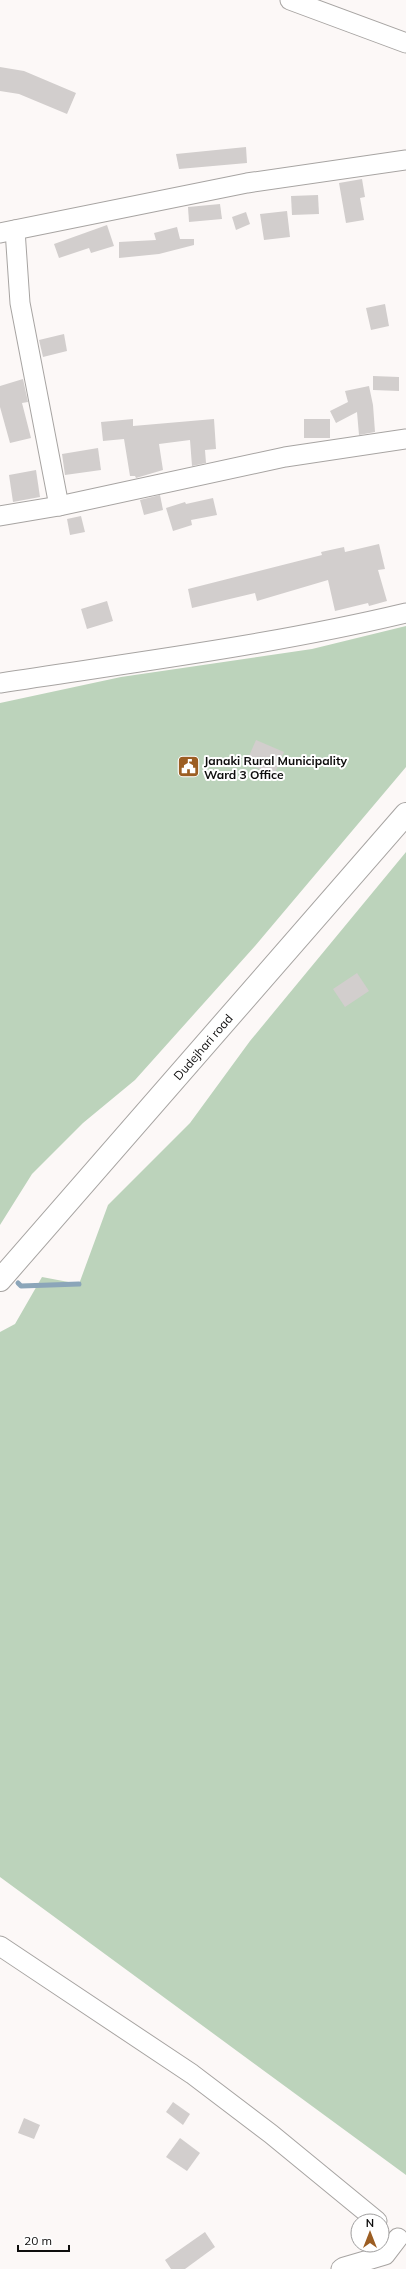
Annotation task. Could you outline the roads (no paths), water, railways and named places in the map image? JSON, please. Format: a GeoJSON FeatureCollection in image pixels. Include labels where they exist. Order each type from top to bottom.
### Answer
{"type":"FeatureCollection","features":[{"type":"Feature","properties":{"kind":"street"},"geometry":{"type":"LineString","coordinates":[[290,0],[406,43]]}},
{"type":"Feature","properties":{"kind":"street"},"geometry":{"type":"LineString","coordinates":[[59,506],[7,231],[247,183],[406,160]]}},
{"type":"Feature","properties":{"kind":"street"},"geometry":{"type":"LineString","coordinates":[[0,516],[59,506],[285,457],[406,439]]}},
{"type":"Feature","properties":{"kind":"street"},"geometry":{"type":"LineString","coordinates":[[0,683],[240,647],[343,628],[406,613]]}},
{"type":"Feature","properties":{"kind":"street","name":"Dudejhari road"},"geometry":{"type":"LineString","coordinates":[[0,1280],[406,814]]}},
{"type":"Feature","properties":{"kind":"street"},"geometry":{"type":"LineString","coordinates":[[0,1946],[49,1981],[192,2074],[271,2134],[367,2213]]}},
{"type":"Feature","properties":{"kind":"street"},"geometry":{"type":"LineString","coordinates":[[341,2269],[344,2266],[385,2254],[402,2241],[390,2231]]}},
{"type":"Feature","properties":{"kind":"waterway"},"geometry":{"type":"LineString","coordinates":[[18,1283],[21,1286],[79,1284]]}},
{"type":"Feature","properties":{"kind":"place","name":"Janaki Rural Municipality Ward 3 Office"},"geometry":{"type":"Point","coordinates":[189,767]}}]}
